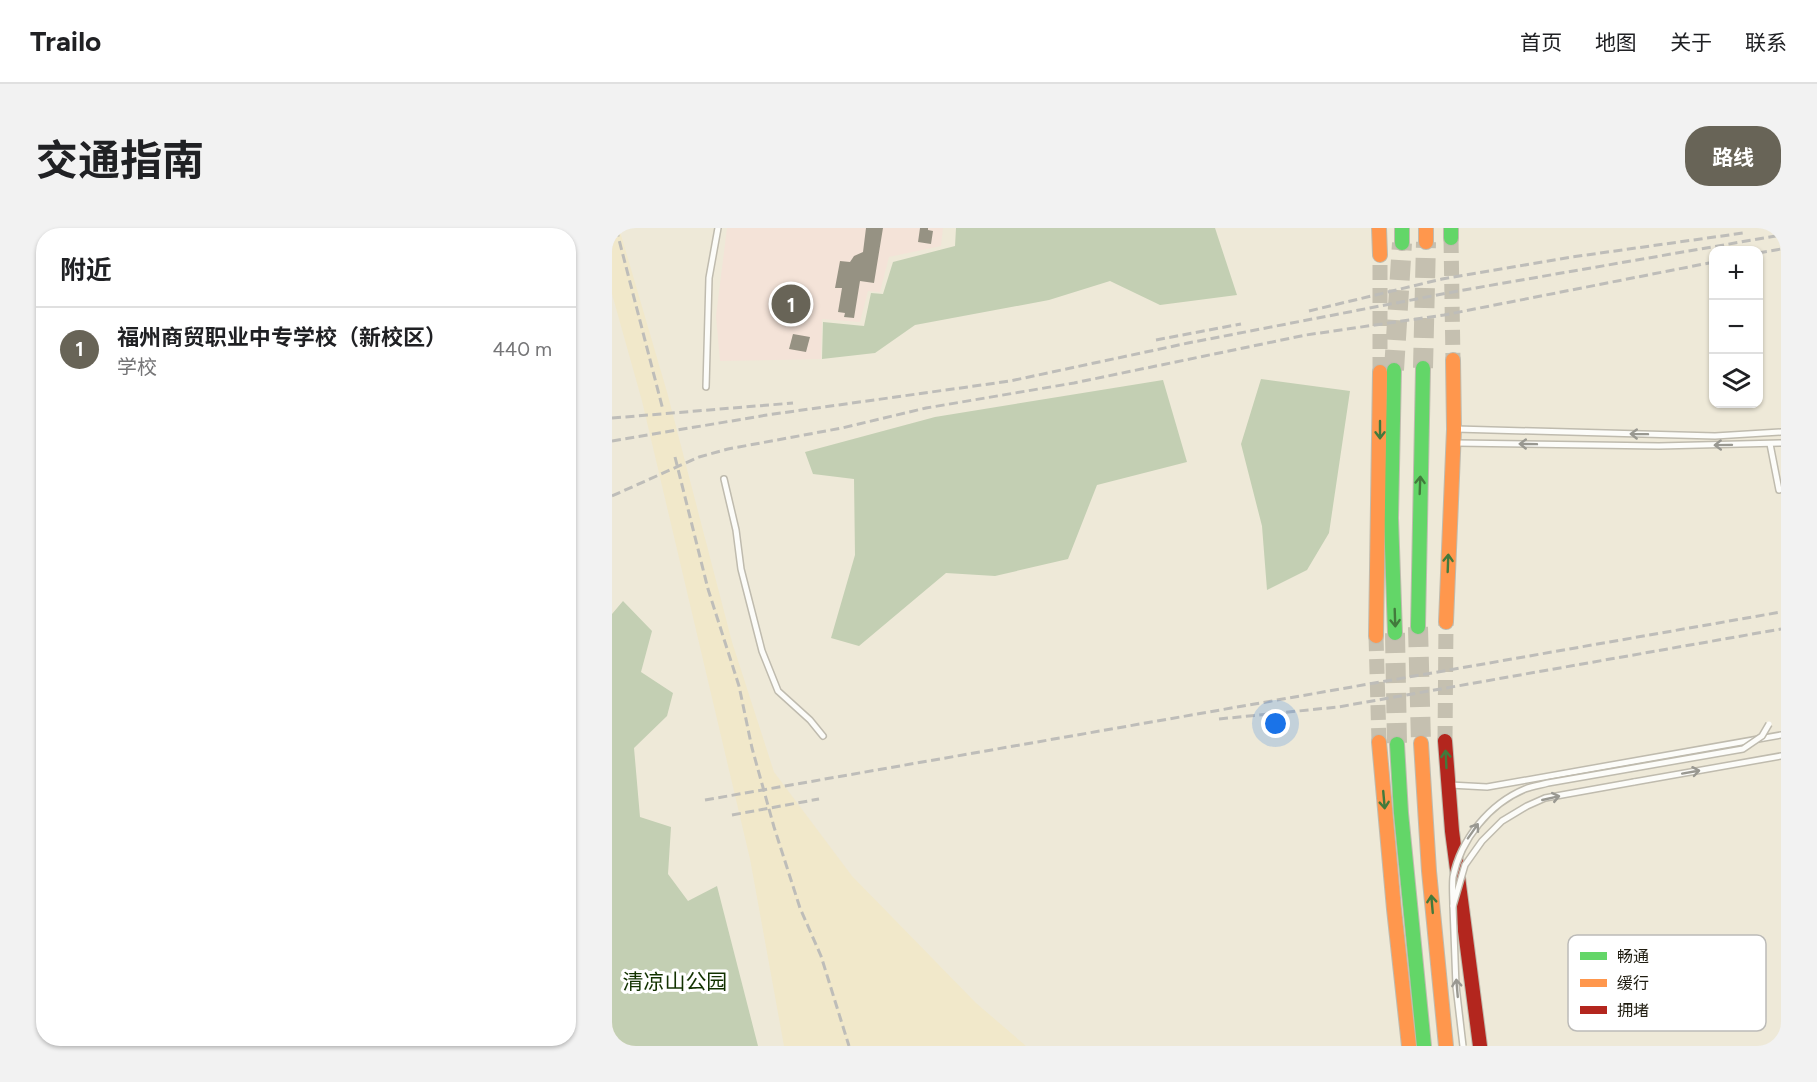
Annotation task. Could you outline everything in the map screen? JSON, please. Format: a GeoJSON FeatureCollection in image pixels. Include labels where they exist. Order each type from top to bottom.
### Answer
{"type":"FeatureCollection","features":[{"type":"Feature","properties":{"kind":"main road"},"geometry":{"type":"LineString","coordinates":[[1379,228],[1380,255]]}},
{"type":"Feature","properties":{"kind":"main road"},"geometry":{"type":"LineString","coordinates":[[1402,228],[1402,243]]}},
{"type":"Feature","properties":{"kind":"main road"},"geometry":{"type":"LineString","coordinates":[[1446,622],[1454,436],[1453,360]]}},
{"type":"Feature","properties":{"kind":"main road"},"geometry":{"type":"LineString","coordinates":[[1418,627],[1423,368]]}},
{"type":"Feature","properties":{"kind":"main road"},"geometry":{"type":"LineString","coordinates":[[1376,636],[1387,371],[1395,633]]}},
{"type":"Feature","properties":{"kind":"main road"},"geometry":{"type":"LineString","coordinates":[[1445,741],[1448,785],[1480,1046]]}},
{"type":"Feature","properties":{"kind":"main road"},"geometry":{"type":"LineString","coordinates":[[1379,742],[1409,1046]]}},
{"type":"Feature","properties":{"kind":"main road"},"geometry":{"type":"LineString","coordinates":[[1421,743],[1429,871],[1446,1046]]}},
{"type":"Feature","properties":{"kind":"main road"},"geometry":{"type":"LineString","coordinates":[[1397,744],[1401,813],[1424,1046]]}},
{"type":"Feature","properties":{"kind":"lane"},"geometry":{"type":"LineString","coordinates":[[706,387],[709,278],[718,228]]}},
{"type":"Feature","properties":{"kind":"lane"},"geometry":{"type":"LineString","coordinates":[[1454,436],[1715,436],[1781,432]]}},
{"type":"Feature","properties":{"kind":"lane"},"geometry":{"type":"LineString","coordinates":[[1454,436],[1659,446],[1781,443]]}},
{"type":"Feature","properties":{"kind":"lane"},"geometry":{"type":"LineString","coordinates":[[1770,444],[1779,490]]}},
{"type":"Feature","properties":{"kind":"lane"},"geometry":{"type":"LineString","coordinates":[[724,479],[736,530],[741,569],[762,651],[778,691],[810,720],[823,736]]}},
{"type":"Feature","properties":{"kind":"lane"},"geometry":{"type":"LineString","coordinates":[[1463,1046],[1456,986],[1453,878],[1465,843],[1478,824],[1499,804],[1526,789],[1548,783],[1743,749],[1762,736],[1769,724]]}},
{"type":"Feature","properties":{"kind":"lane"},"geometry":{"type":"LineString","coordinates":[[1448,785],[1487,787],[1781,735]]}},
{"type":"Feature","properties":{"kind":"lane"},"geometry":{"type":"LineString","coordinates":[[1453,906],[1465,865],[1482,841],[1502,821],[1527,806],[1545,798],[1781,756]]}},
{"type":"Feature","properties":{"kind":"shaded area"},"geometry":{"type":"Polygon","coordinates":[[[612,228],[619,228],[667,392],[732,642],[774,772],[852,876],[976,1003],[1026,1046],[784,1046],[750,859],[642,401],[612,294],[612,228]]]}},
{"type":"Feature","properties":{"kind":"shaded area"},"geometry":{"type":"Polygon","coordinates":[[[727,228],[943,228],[941,246],[889,257],[880,292],[868,291],[860,322],[822,319],[821,359],[720,361],[716,316],[727,228]]]}},
{"type":"Feature","properties":{"kind":"green space"},"geometry":{"type":"Polygon","coordinates":[[[956,228],[1215,228],[1237,295],[1160,305],[1110,281],[1049,300],[915,325],[875,353],[822,359],[823,322],[864,326],[871,293],[883,294],[893,262],[955,246],[956,228]]]}},
{"type":"Feature","properties":{"kind":"green space"},"geometry":{"type":"Polygon","coordinates":[[[1261,379],[1350,391],[1329,533],[1307,570],[1267,590],[1262,526],[1241,444],[1261,379]]]}},
{"type":"Feature","properties":{"kind":"green space"},"geometry":{"type":"Polygon","coordinates":[[[1163,380],[1187,462],[1097,485],[1068,559],[995,576],[946,573],[859,646],[831,638],[855,555],[854,479],[813,474],[805,452],[935,417],[1163,380]]]}},
{"type":"Feature","properties":{"kind":"green space","name":"清凉山公园"},"geometry":{"type":"Polygon","coordinates":[[[623,601],[652,631],[641,672],[673,693],[667,716],[634,748],[640,817],[671,827],[668,874],[688,901],[717,886],[758,1046],[612,1046],[612,614],[623,601]]]}},
{"type":"Feature","properties":{"kind":"building"},"geometry":{"type":"Polygon","coordinates":[[[866,228],[883,228],[874,283],[860,281],[854,318],[844,317],[845,313],[838,312],[842,288],[835,288],[840,261],[850,262],[854,256],[863,252],[866,228]]]}},
{"type":"Feature","properties":{"kind":"building"},"geometry":{"type":"Polygon","coordinates":[[[920,228],[933,231],[931,244],[918,242],[920,228]]]}},
{"type":"Feature","properties":{"kind":"building"},"geometry":{"type":"Polygon","coordinates":[[[793,334],[810,337],[806,352],[789,349],[793,334]]]}},
{"type":"Feature","properties":{"kind":"tunnel"},"geometry":{"type":"LineString","coordinates":[[1451,238],[1453,360]]}},
{"type":"Feature","properties":{"kind":"tunnel"},"geometry":{"type":"LineString","coordinates":[[1423,368],[1426,242]]}},
{"type":"Feature","properties":{"kind":"tunnel"},"geometry":{"type":"LineString","coordinates":[[1394,370],[1402,243]]}},
{"type":"Feature","properties":{"kind":"tunnel"},"geometry":{"type":"LineString","coordinates":[[1380,255],[1380,372]]}},
{"type":"Feature","properties":{"kind":"tunnel"},"geometry":{"type":"LineString","coordinates":[[1445,741],[1446,622]]}},
{"type":"Feature","properties":{"kind":"tunnel"},"geometry":{"type":"LineString","coordinates":[[1418,627],[1421,743]]}},
{"type":"Feature","properties":{"kind":"tunnel"},"geometry":{"type":"LineString","coordinates":[[1395,633],[1397,744]]}},
{"type":"Feature","properties":{"kind":"tunnel"},"geometry":{"type":"LineString","coordinates":[[1376,636],[1379,742]]}},
{"type":"Feature","properties":{"kind":"railway"},"geometry":{"type":"LineString","coordinates":[[616,228],[663,410]]}},
{"type":"Feature","properties":{"kind":"railway"},"geometry":{"type":"LineString","coordinates":[[1309,311],[1442,279],[1572,257],[1743,233]]}},
{"type":"Feature","properties":{"kind":"railway"},"geometry":{"type":"LineString","coordinates":[[612,441],[767,415],[1010,381],[1188,343],[1458,291],[1781,235]]}},
{"type":"Feature","properties":{"kind":"railway"},"geometry":{"type":"LineString","coordinates":[[1763,252],[1781,249]]}},
{"type":"Feature","properties":{"kind":"railway"},"geometry":{"type":"LineString","coordinates":[[612,496],[699,457],[728,449],[842,428],[926,408],[1074,383],[1306,335],[1444,315],[1709,263]]}},
{"type":"Feature","properties":{"kind":"railway"},"geometry":{"type":"LineString","coordinates":[[1156,340],[1241,324]]}},
{"type":"Feature","properties":{"kind":"railway"},"geometry":{"type":"LineString","coordinates":[[612,418],[793,403]]}},
{"type":"Feature","properties":{"kind":"railway"},"geometry":{"type":"LineString","coordinates":[[675,457],[708,589],[739,686],[752,748],[774,827],[800,908],[821,956],[849,1046]]}},
{"type":"Feature","properties":{"kind":"railway"},"geometry":{"type":"LineString","coordinates":[[705,800],[1781,612]]}},
{"type":"Feature","properties":{"kind":"railway"},"geometry":{"type":"LineString","coordinates":[[1219,719],[1338,707],[1781,629]]}},
{"type":"Feature","properties":{"kind":"railway"},"geometry":{"type":"LineString","coordinates":[[732,815],[819,799]]}},
{"type":"Feature","properties":{"kind":"traffic: fast"},"geometry":{"type":"LineString","coordinates":[[1402,228],[1402,243]]}},
{"type":"Feature","properties":{"kind":"traffic: fast"},"geometry":{"type":"LineString","coordinates":[[1451,228],[1451,238]]}},
{"type":"Feature","properties":{"kind":"traffic: fast"},"geometry":{"type":"LineString","coordinates":[[1418,627],[1423,368]]}},
{"type":"Feature","properties":{"kind":"traffic: fast"},"geometry":{"type":"LineString","coordinates":[[1394,370],[1391,518],[1395,633]]}},
{"type":"Feature","properties":{"kind":"traffic: fast"},"geometry":{"type":"LineString","coordinates":[[1397,744],[1401,813],[1424,1046]]}},
{"type":"Feature","properties":{"kind":"traffic: slow"},"geometry":{"type":"LineString","coordinates":[[1379,228],[1380,255]]}},
{"type":"Feature","properties":{"kind":"traffic: slow"},"geometry":{"type":"LineString","coordinates":[[1426,228],[1426,242]]}},
{"type":"Feature","properties":{"kind":"traffic: slow"},"geometry":{"type":"LineString","coordinates":[[1446,622],[1454,429],[1453,360]]}},
{"type":"Feature","properties":{"kind":"traffic: slow"},"geometry":{"type":"LineString","coordinates":[[1376,636],[1380,372]]}},
{"type":"Feature","properties":{"kind":"traffic: slow"},"geometry":{"type":"LineString","coordinates":[[1379,742],[1409,1046]]}},
{"type":"Feature","properties":{"kind":"traffic: slow"},"geometry":{"type":"LineString","coordinates":[[1421,743],[1429,871],[1446,1046]]}},
{"type":"Feature","properties":{"kind":"traffic: jam"},"geometry":{"type":"LineString","coordinates":[[1445,741],[1452,831],[1480,1046]]}},
{"type":"Feature","properties":{"kind":"place","name":"福州商贸职业中专学校（新校区）"},"geometry":{"type":"Point","coordinates":[791,304]}}]}
